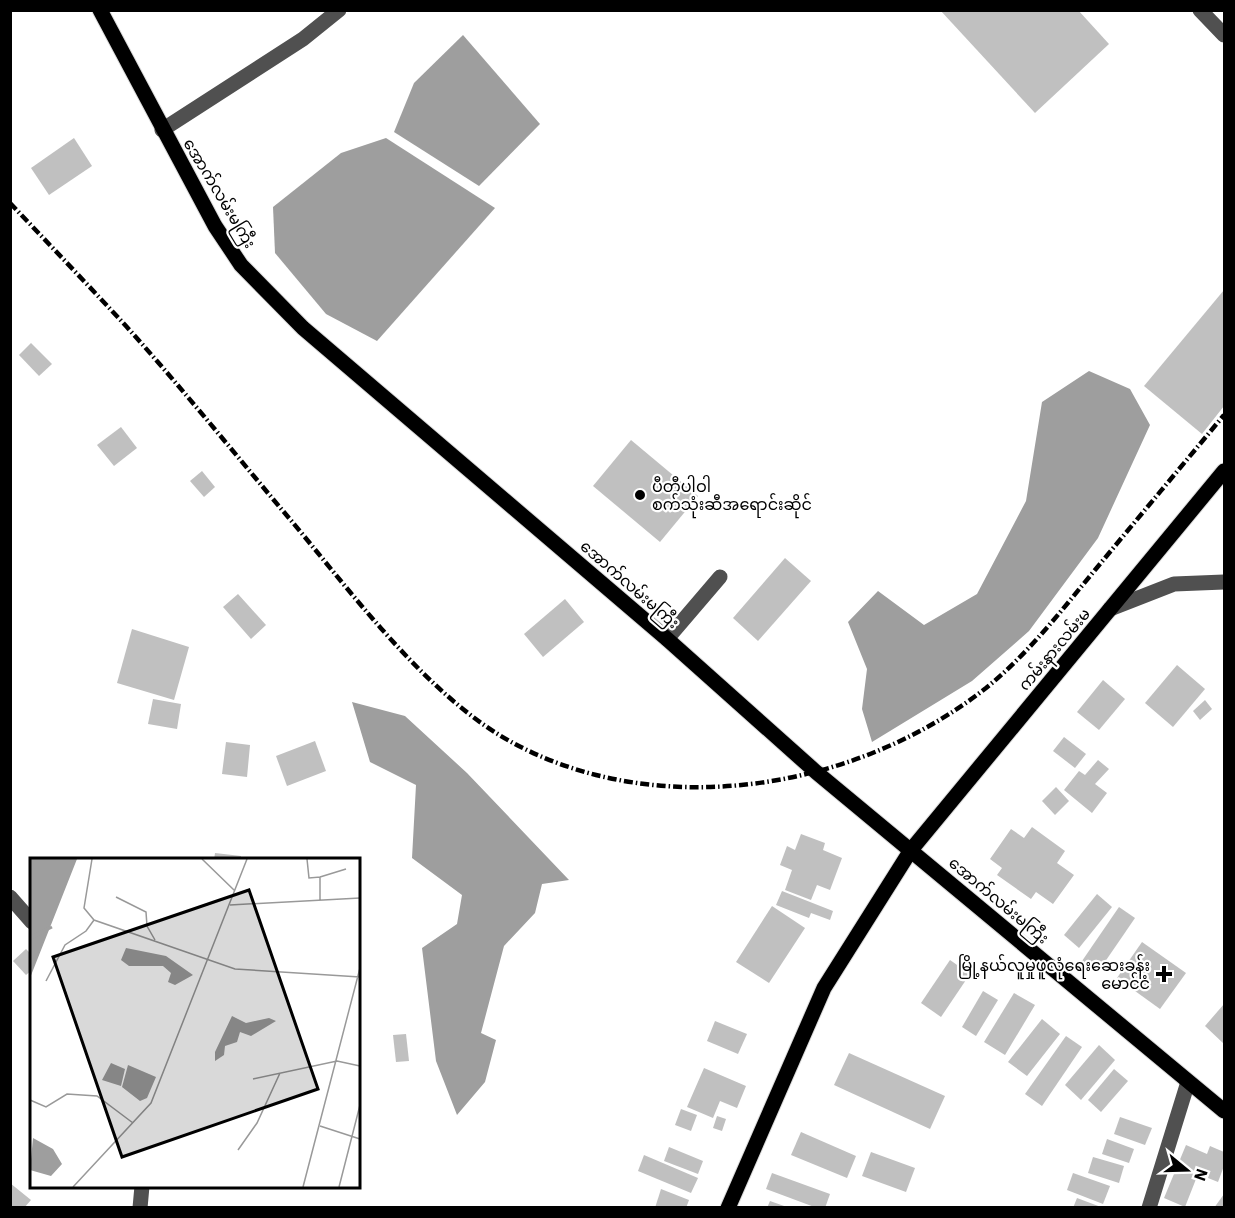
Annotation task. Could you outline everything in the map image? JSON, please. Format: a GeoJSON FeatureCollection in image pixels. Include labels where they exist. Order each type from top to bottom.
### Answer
{"type":"FeatureCollection","features":[{"type":"Feature","properties":{"kind":"main road","name":"အောက်လမ်းမကြီး"},"geometry":{"type":"LineString","coordinates":[[100,10],[215,226],[241,265],[303,328],[667,639],[816,772],[1224,1111]]}},
{"type":"Feature","properties":{"kind":"main road","name":"ကမ်းနားလမ်းမ"},"geometry":{"type":"LineString","coordinates":[[728,1208],[824,988],[911,850],[1224,471]]}},
{"type":"Feature","properties":{"kind":"street"},"geometry":{"type":"LineString","coordinates":[[162,130],[303,39],[339,10]]}},
{"type":"Feature","properties":{"kind":"street"},"geometry":{"type":"LineString","coordinates":[[1200,10],[1224,35]]}},
{"type":"Feature","properties":{"kind":"street"},"geometry":{"type":"LineString","coordinates":[[667,639],[720,577]]}},
{"type":"Feature","properties":{"kind":"street"},"geometry":{"type":"LineString","coordinates":[[1110,609],[1174,584],[1224,582]]}},
{"type":"Feature","properties":{"kind":"street"},"geometry":{"type":"LineString","coordinates":[[10,897],[30,920]]}},
{"type":"Feature","properties":{"kind":"street"},"geometry":{"type":"LineString","coordinates":[[1149,1208],[1188,1082]]}},
{"type":"Feature","properties":{"kind":"street"},"geometry":{"type":"LineString","coordinates":[[140,1208],[142,1188]]}},
{"type":"Feature","properties":{"kind":"shaded area"},"geometry":{"type":"Polygon","coordinates":[[[463,35],[540,124],[479,186],[394,132],[414,83],[463,35]]]}},
{"type":"Feature","properties":{"kind":"shaded area"},"geometry":{"type":"Polygon","coordinates":[[[386,138],[495,208],[377,341],[326,314],[275,253],[273,207],[341,153],[386,138]]]}},
{"type":"Feature","properties":{"kind":"shaded area"},"geometry":{"type":"Polygon","coordinates":[[[1089,371],[1130,389],[1150,425],[1098,538],[1029,631],[972,681],[872,742],[862,709],[867,669],[848,622],[878,591],[924,625],[977,594],[1026,501],[1042,402],[1089,371]]]}},
{"type":"Feature","properties":{"kind":"shaded area"},"geometry":{"type":"Polygon","coordinates":[[[352,702],[405,716],[467,773],[569,880],[542,884],[535,913],[504,946],[481,1033],[496,1040],[485,1082],[457,1115],[436,1061],[422,948],[457,924],[462,895],[412,858],[416,785],[370,762],[352,702]]]}},
{"type":"Feature","properties":{"kind":"building"},"geometry":{"type":"Polygon","coordinates":[[[940,10],[1078,10],[1109,44],[1035,113],[940,10]]]}},
{"type":"Feature","properties":{"kind":"building"},"geometry":{"type":"Polygon","coordinates":[[[74,138],[92,166],[49,195],[31,168],[74,138]]]}},
{"type":"Feature","properties":{"kind":"building"},"geometry":{"type":"Polygon","coordinates":[[[1224,290],[1224,406],[1202,434],[1144,386],[1224,290]]]}},
{"type":"Feature","properties":{"kind":"building"},"geometry":{"type":"Polygon","coordinates":[[[31,343],[52,364],[39,376],[19,355],[31,343]]]}},
{"type":"Feature","properties":{"kind":"building"},"geometry":{"type":"Polygon","coordinates":[[[121,427],[137,448],[114,466],[97,445],[121,427]]]}},
{"type":"Feature","properties":{"kind":"building"},"geometry":{"type":"Polygon","coordinates":[[[631,440],[698,496],[660,542],[593,486],[631,440]]]}},
{"type":"Feature","properties":{"kind":"building"},"geometry":{"type":"Polygon","coordinates":[[[202,471],[215,487],[204,497],[190,481],[202,471]]]}},
{"type":"Feature","properties":{"kind":"building"},"geometry":{"type":"Polygon","coordinates":[[[785,558],[811,581],[758,641],[733,618],[785,558]]]}},
{"type":"Feature","properties":{"kind":"building"},"geometry":{"type":"Polygon","coordinates":[[[238,594],[266,625],[251,639],[223,607],[238,594]]]}},
{"type":"Feature","properties":{"kind":"building"},"geometry":{"type":"Polygon","coordinates":[[[565,599],[584,622],[543,657],[524,634],[565,599]]]}},
{"type":"Feature","properties":{"kind":"building"},"geometry":{"type":"Polygon","coordinates":[[[132,629],[189,647],[174,700],[117,683],[132,629]]]}},
{"type":"Feature","properties":{"kind":"building"},"geometry":{"type":"Polygon","coordinates":[[[1177,665],[1205,689],[1173,727],[1145,703],[1177,665]]]}},
{"type":"Feature","properties":{"kind":"building"},"geometry":{"type":"Polygon","coordinates":[[[1103,680],[1125,699],[1099,730],[1077,712],[1103,680]]]}},
{"type":"Feature","properties":{"kind":"building"},"geometry":{"type":"Polygon","coordinates":[[[153,699],[181,704],[177,729],[148,724],[153,699]]]}},
{"type":"Feature","properties":{"kind":"building"},"geometry":{"type":"Polygon","coordinates":[[[1205,700],[1212,709],[1200,720],[1193,711],[1205,700]]]}},
{"type":"Feature","properties":{"kind":"building"},"geometry":{"type":"Polygon","coordinates":[[[1064,737],[1086,754],[1075,768],[1053,751],[1064,737]]]}},
{"type":"Feature","properties":{"kind":"building"},"geometry":{"type":"Polygon","coordinates":[[[315,741],[326,771],[287,786],[276,756],[315,741]]]}},
{"type":"Feature","properties":{"kind":"building"},"geometry":{"type":"Polygon","coordinates":[[[226,742],[250,745],[247,777],[222,774],[226,742]]]}},
{"type":"Feature","properties":{"kind":"building"},"geometry":{"type":"Polygon","coordinates":[[[1098,760],[1109,769],[1095,784],[1107,793],[1092,813],[1064,790],[1079,771],[1085,775],[1098,760]]]}},
{"type":"Feature","properties":{"kind":"building"},"geometry":{"type":"Polygon","coordinates":[[[1056,787],[1069,801],[1055,815],[1042,801],[1056,787]]]}},
{"type":"Feature","properties":{"kind":"building"},"geometry":{"type":"Polygon","coordinates":[[[1032,827],[1065,851],[1057,863],[1074,875],[1053,904],[1036,892],[1031,899],[997,875],[1002,868],[990,859],[1011,829],[1024,838],[1032,827]]]}},
{"type":"Feature","properties":{"kind":"building"},"geometry":{"type":"Polygon","coordinates":[[[801,834],[825,843],[823,850],[842,858],[830,890],[817,885],[811,900],[785,890],[792,870],[780,865],[787,846],[795,850],[801,834]]]}},
{"type":"Feature","properties":{"kind":"building"},"geometry":{"type":"Polygon","coordinates":[[[215,853],[241,856],[241,858],[214,858],[215,853]]]}},
{"type":"Feature","properties":{"kind":"building"},"geometry":{"type":"Polygon","coordinates":[[[782,891],[833,911],[830,920],[811,913],[809,918],[776,905],[782,891]]]}},
{"type":"Feature","properties":{"kind":"building"},"geometry":{"type":"Polygon","coordinates":[[[1097,894],[1112,907],[1079,948],[1064,935],[1097,894]]]}},
{"type":"Feature","properties":{"kind":"building"},"geometry":{"type":"Polygon","coordinates":[[[772,906],[805,928],[769,983],[736,962],[772,906]]]}},
{"type":"Feature","properties":{"kind":"building"},"geometry":{"type":"Polygon","coordinates":[[[1119,907],[1135,918],[1098,972],[1082,961],[1119,907]]]}},
{"type":"Feature","properties":{"kind":"building"},"geometry":{"type":"Polygon","coordinates":[[[1142,942],[1186,973],[1160,1009],[1117,978],[1142,942]]]}},
{"type":"Feature","properties":{"kind":"building"},"geometry":{"type":"Polygon","coordinates":[[[26,949],[30,953],[30,972],[26,975],[13,961],[26,949]]]}},
{"type":"Feature","properties":{"kind":"building"},"geometry":{"type":"Polygon","coordinates":[[[950,960],[970,974],[941,1017],[921,1003],[950,960]]]}},
{"type":"Feature","properties":{"kind":"building"},"geometry":{"type":"Polygon","coordinates":[[[983,991],[998,1000],[976,1036],[962,1027],[983,991]]]}},
{"type":"Feature","properties":{"kind":"building"},"geometry":{"type":"Polygon","coordinates":[[[1014,993],[1035,1005],[1005,1055],[984,1042],[1014,993]]]}},
{"type":"Feature","properties":{"kind":"building"},"geometry":{"type":"Polygon","coordinates":[[[1224,1004],[1224,1044],[1205,1026],[1224,1004]]]}},
{"type":"Feature","properties":{"kind":"building"},"geometry":{"type":"Polygon","coordinates":[[[1042,1019],[1060,1034],[1027,1076],[1008,1062],[1042,1019]]]}},
{"type":"Feature","properties":{"kind":"building"},"geometry":{"type":"Polygon","coordinates":[[[715,1021],[747,1034],[738,1054],[707,1041],[715,1021]]]}},
{"type":"Feature","properties":{"kind":"building"},"geometry":{"type":"Polygon","coordinates":[[[406,1034],[409,1061],[396,1062],[393,1035],[406,1034]]]}},
{"type":"Feature","properties":{"kind":"building"},"geometry":{"type":"Polygon","coordinates":[[[1066,1036],[1082,1047],[1042,1106],[1025,1094],[1066,1036]]]}},
{"type":"Feature","properties":{"kind":"building"},"geometry":{"type":"Polygon","coordinates":[[[1099,1045],[1115,1060],[1081,1100],[1065,1085],[1099,1045]]]}},
{"type":"Feature","properties":{"kind":"building"},"geometry":{"type":"Polygon","coordinates":[[[849,1053],[945,1096],[930,1129],[834,1085],[849,1053]]]}},
{"type":"Feature","properties":{"kind":"building"},"geometry":{"type":"Polygon","coordinates":[[[704,1068],[746,1086],[737,1108],[720,1101],[713,1118],[687,1107],[704,1068]]]}},
{"type":"Feature","properties":{"kind":"building"},"geometry":{"type":"Polygon","coordinates":[[[1114,1069],[1128,1081],[1101,1112],[1088,1100],[1114,1069]]]}},
{"type":"Feature","properties":{"kind":"building"},"geometry":{"type":"Polygon","coordinates":[[[681,1109],[697,1115],[691,1131],[675,1125],[681,1109]]]}},
{"type":"Feature","properties":{"kind":"building"},"geometry":{"type":"Polygon","coordinates":[[[717,1116],[726,1119],[722,1131],[713,1128],[717,1116]]]}},
{"type":"Feature","properties":{"kind":"building"},"geometry":{"type":"Polygon","coordinates":[[[1120,1117],[1152,1128],[1145,1145],[1114,1134],[1120,1117]]]}},
{"type":"Feature","properties":{"kind":"building"},"geometry":{"type":"Polygon","coordinates":[[[801,1132],[856,1156],[847,1178],[791,1155],[801,1132]]]}},
{"type":"Feature","properties":{"kind":"building"},"geometry":{"type":"Polygon","coordinates":[[[1107,1139],[1134,1149],[1129,1163],[1102,1154],[1107,1139]]]}},
{"type":"Feature","properties":{"kind":"building"},"geometry":{"type":"Polygon","coordinates":[[[1186,1145],[1207,1154],[1210,1146],[1224,1152],[1224,1166],[1218,1182],[1198,1174],[1185,1207],[1164,1198],[1186,1145]]]}},
{"type":"Feature","properties":{"kind":"building"},"geometry":{"type":"Polygon","coordinates":[[[669,1147],[703,1161],[698,1174],[664,1161],[669,1147]]]}},
{"type":"Feature","properties":{"kind":"building"},"geometry":{"type":"Polygon","coordinates":[[[871,1152],[915,1168],[906,1192],[862,1176],[871,1152]]]}},
{"type":"Feature","properties":{"kind":"building"},"geometry":{"type":"Polygon","coordinates":[[[644,1155],[698,1178],[691,1193],[638,1171],[644,1155]]]}},
{"type":"Feature","properties":{"kind":"building"},"geometry":{"type":"Polygon","coordinates":[[[1093,1157],[1124,1166],[1119,1183],[1088,1173],[1093,1157]]]}},
{"type":"Feature","properties":{"kind":"building"},"geometry":{"type":"Polygon","coordinates":[[[772,1173],[830,1194],[825,1208],[817,1208],[766,1189],[772,1173]]]}},
{"type":"Feature","properties":{"kind":"building"},"geometry":{"type":"Polygon","coordinates":[[[1073,1173],[1110,1186],[1103,1204],[1067,1190],[1073,1173]]]}},
{"type":"Feature","properties":{"kind":"building"},"geometry":{"type":"Polygon","coordinates":[[[10,1183],[31,1200],[24,1208],[10,1208],[10,1183]]]}},
{"type":"Feature","properties":{"kind":"building"},"geometry":{"type":"Polygon","coordinates":[[[661,1189],[689,1200],[686,1208],[655,1208],[661,1189]]]}},
{"type":"Feature","properties":{"kind":"building"},"geometry":{"type":"Polygon","coordinates":[[[1224,1194],[1224,1208],[1214,1208],[1224,1194]]]}},
{"type":"Feature","properties":{"kind":"building"},"geometry":{"type":"Polygon","coordinates":[[[1077,1198],[1101,1207],[1101,1208],[1073,1208],[1077,1198]]]}},
{"type":"Feature","properties":{"kind":"building"},"geometry":{"type":"Polygon","coordinates":[[[770,1201],[787,1207],[787,1208],[767,1208],[770,1201]]]}},
{"type":"Feature","properties":{"kind":"railway"},"geometry":{"type":"LineString","coordinates":[[10,203],[146,349],[390,638],[450,698],[482,724],[515,744],[572,768],[633,782],[695,787],[758,783],[819,771],[879,750],[935,723],[986,688],[1030,647],[1224,415]]}},
{"type":"Feature","properties":{"kind":"place","name":"ပီတီပါဝါ စက်သုံးဆီအရောင်းဆိုင်"},"geometry":{"type":"Point","coordinates":[640,495]}},
{"type":"Feature","properties":{"kind":"place","name":"မြို့နယ်လူမှုဖူလုံရေးဆေးခန်း မောင်ငံ"},"geometry":{"type":"Point","coordinates":[1164,974]}}]}
